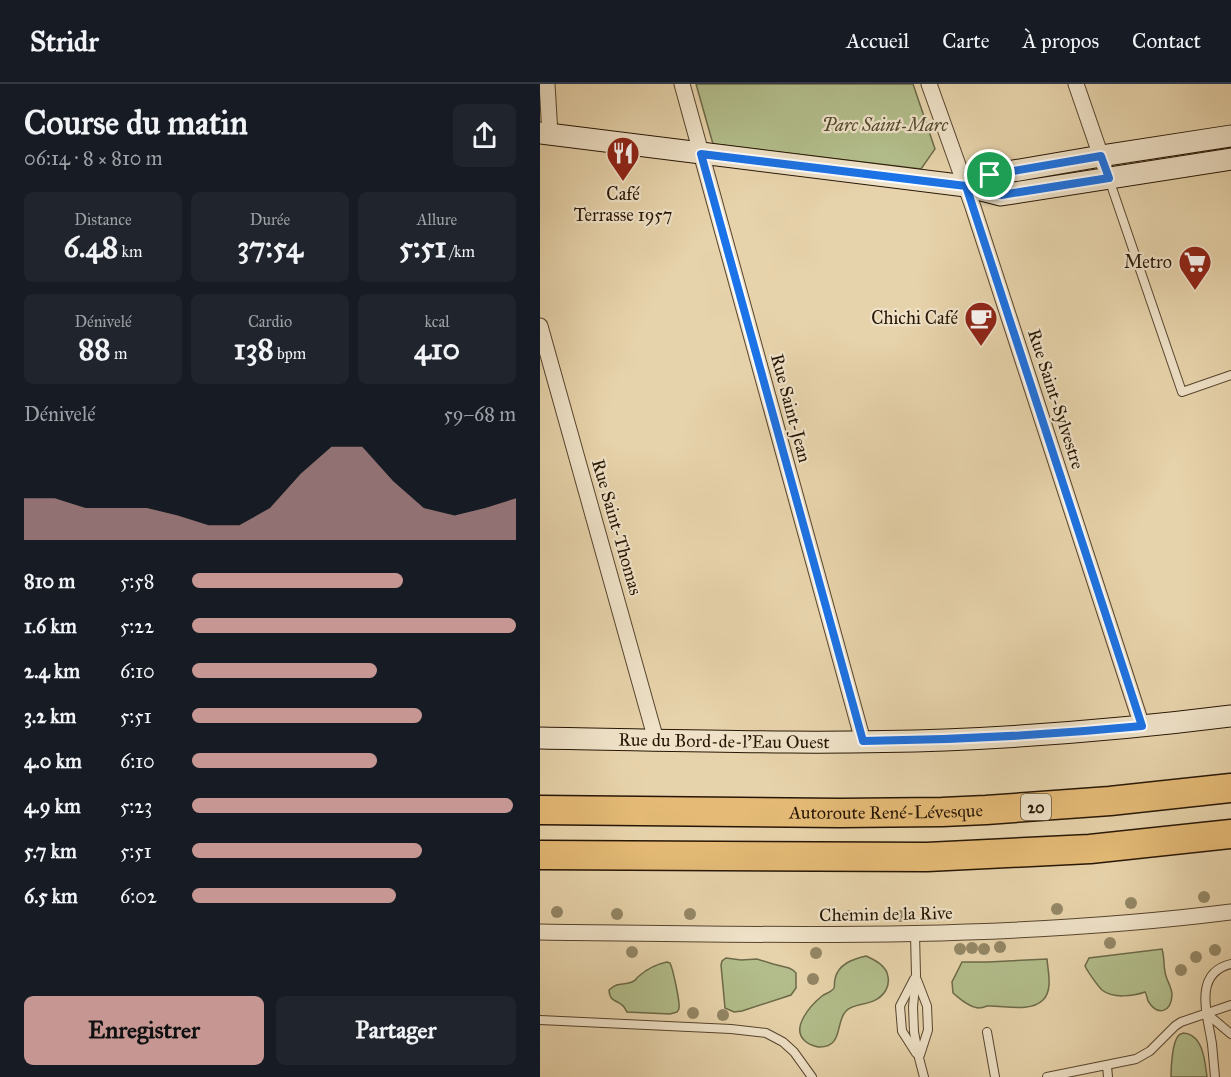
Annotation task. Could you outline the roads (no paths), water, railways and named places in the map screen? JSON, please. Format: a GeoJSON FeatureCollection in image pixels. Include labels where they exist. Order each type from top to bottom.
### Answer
{"type":"FeatureCollection","features":[{"type":"Feature","properties":{"kind":"highway","name":"Autoroute René-Lévesque"},"geometry":{"type":"LineString","coordinates":[[540,810],[840,813],[953,811],[1110,801],[1231,788]]}},
{"type":"Feature","properties":{"kind":"highway"},"geometry":{"type":"LineString","coordinates":[[540,855],[927,857],[1090,849],[1231,834]]}},
{"type":"Feature","properties":{"kind":"street"},"geometry":{"type":"LineString","coordinates":[[547,84],[545,133],[966,186],[1001,195],[1110,182],[1231,159]]}},
{"type":"Feature","properties":{"kind":"street","name":"Rue Saint-Jean"},"geometry":{"type":"LineString","coordinates":[[682,84],[863,741]]}},
{"type":"Feature","properties":{"kind":"street","name":"Rue Saint-Sylvestre"},"geometry":{"type":"LineString","coordinates":[[929,84],[966,186],[1142,726]]}},
{"type":"Feature","properties":{"kind":"street"},"geometry":{"type":"LineString","coordinates":[[1076,84],[1110,182]]}},
{"type":"Feature","properties":{"kind":"street"},"geometry":{"type":"LineString","coordinates":[[966,186],[990,175],[1231,136]]}},
{"type":"Feature","properties":{"kind":"street","name":"Rue Saint-Thomas"},"geometry":{"type":"LineString","coordinates":[[540,326],[656,740]]}},
{"type":"Feature","properties":{"kind":"street","name":"Rue du Bord-de-l'Eau Ouest"},"geometry":{"type":"LineString","coordinates":[[540,738],[945,740],[1037,735],[1231,716]]}},
{"type":"Feature","properties":{"kind":"street","name":"Chemin de la Rive"},"geometry":{"type":"LineString","coordinates":[[540,932],[915,934],[1074,927],[1231,912]]}},
{"type":"Feature","properties":{"kind":"lane"},"geometry":{"type":"LineString","coordinates":[[1110,182],[1182,392],[1231,375]]}},
{"type":"Feature","properties":{"kind":"lane"},"geometry":{"type":"LineString","coordinates":[[915,934],[914,1032],[924,1077]]}},
{"type":"Feature","properties":{"kind":"lane"},"geometry":{"type":"LineString","coordinates":[[1215,1077],[1206,1013],[1207,982],[1218,969],[1231,964]]}},
{"type":"Feature","properties":{"kind":"lane"},"geometry":{"type":"LineString","coordinates":[[916,975],[900,1006],[902,1031],[919,1058]]}},
{"type":"Feature","properties":{"kind":"lane"},"geometry":{"type":"LineString","coordinates":[[916,975],[927,1006],[928,1029],[919,1058]]}},
{"type":"Feature","properties":{"kind":"lane"},"geometry":{"type":"LineString","coordinates":[[1047,1077],[1126,1062],[1144,1056],[1181,1022],[1231,1005]]}},
{"type":"Feature","properties":{"kind":"lane"},"geometry":{"type":"LineString","coordinates":[[1206,1013],[1231,1034]]}},
{"type":"Feature","properties":{"kind":"lane"},"geometry":{"type":"LineString","coordinates":[[540,1020],[766,1033],[783,1042],[794,1052],[812,1077]]}},
{"type":"Feature","properties":{"kind":"lane"},"geometry":{"type":"LineString","coordinates":[[987,1032],[995,1077]]}},
{"type":"Feature","properties":{"kind":"lane"},"geometry":{"type":"LineString","coordinates":[[1107,1066],[1108,1077]]}},
{"type":"Feature","properties":{"kind":"place","name":"Café Terrasse 1957"},"geometry":{"type":"Point","coordinates":[623,182]}},
{"type":"Feature","properties":{"kind":"place","name":"Metro"},"geometry":{"type":"Point","coordinates":[1195,291]}},
{"type":"Feature","properties":{"kind":"place","name":"Chichi Café"},"geometry":{"type":"Point","coordinates":[981,347]}},
{"type":"Feature","properties":{"kind":"park label","name":"Parc Saint-Marc"},"geometry":{"type":"Point","coordinates":[885,125]}}]}
